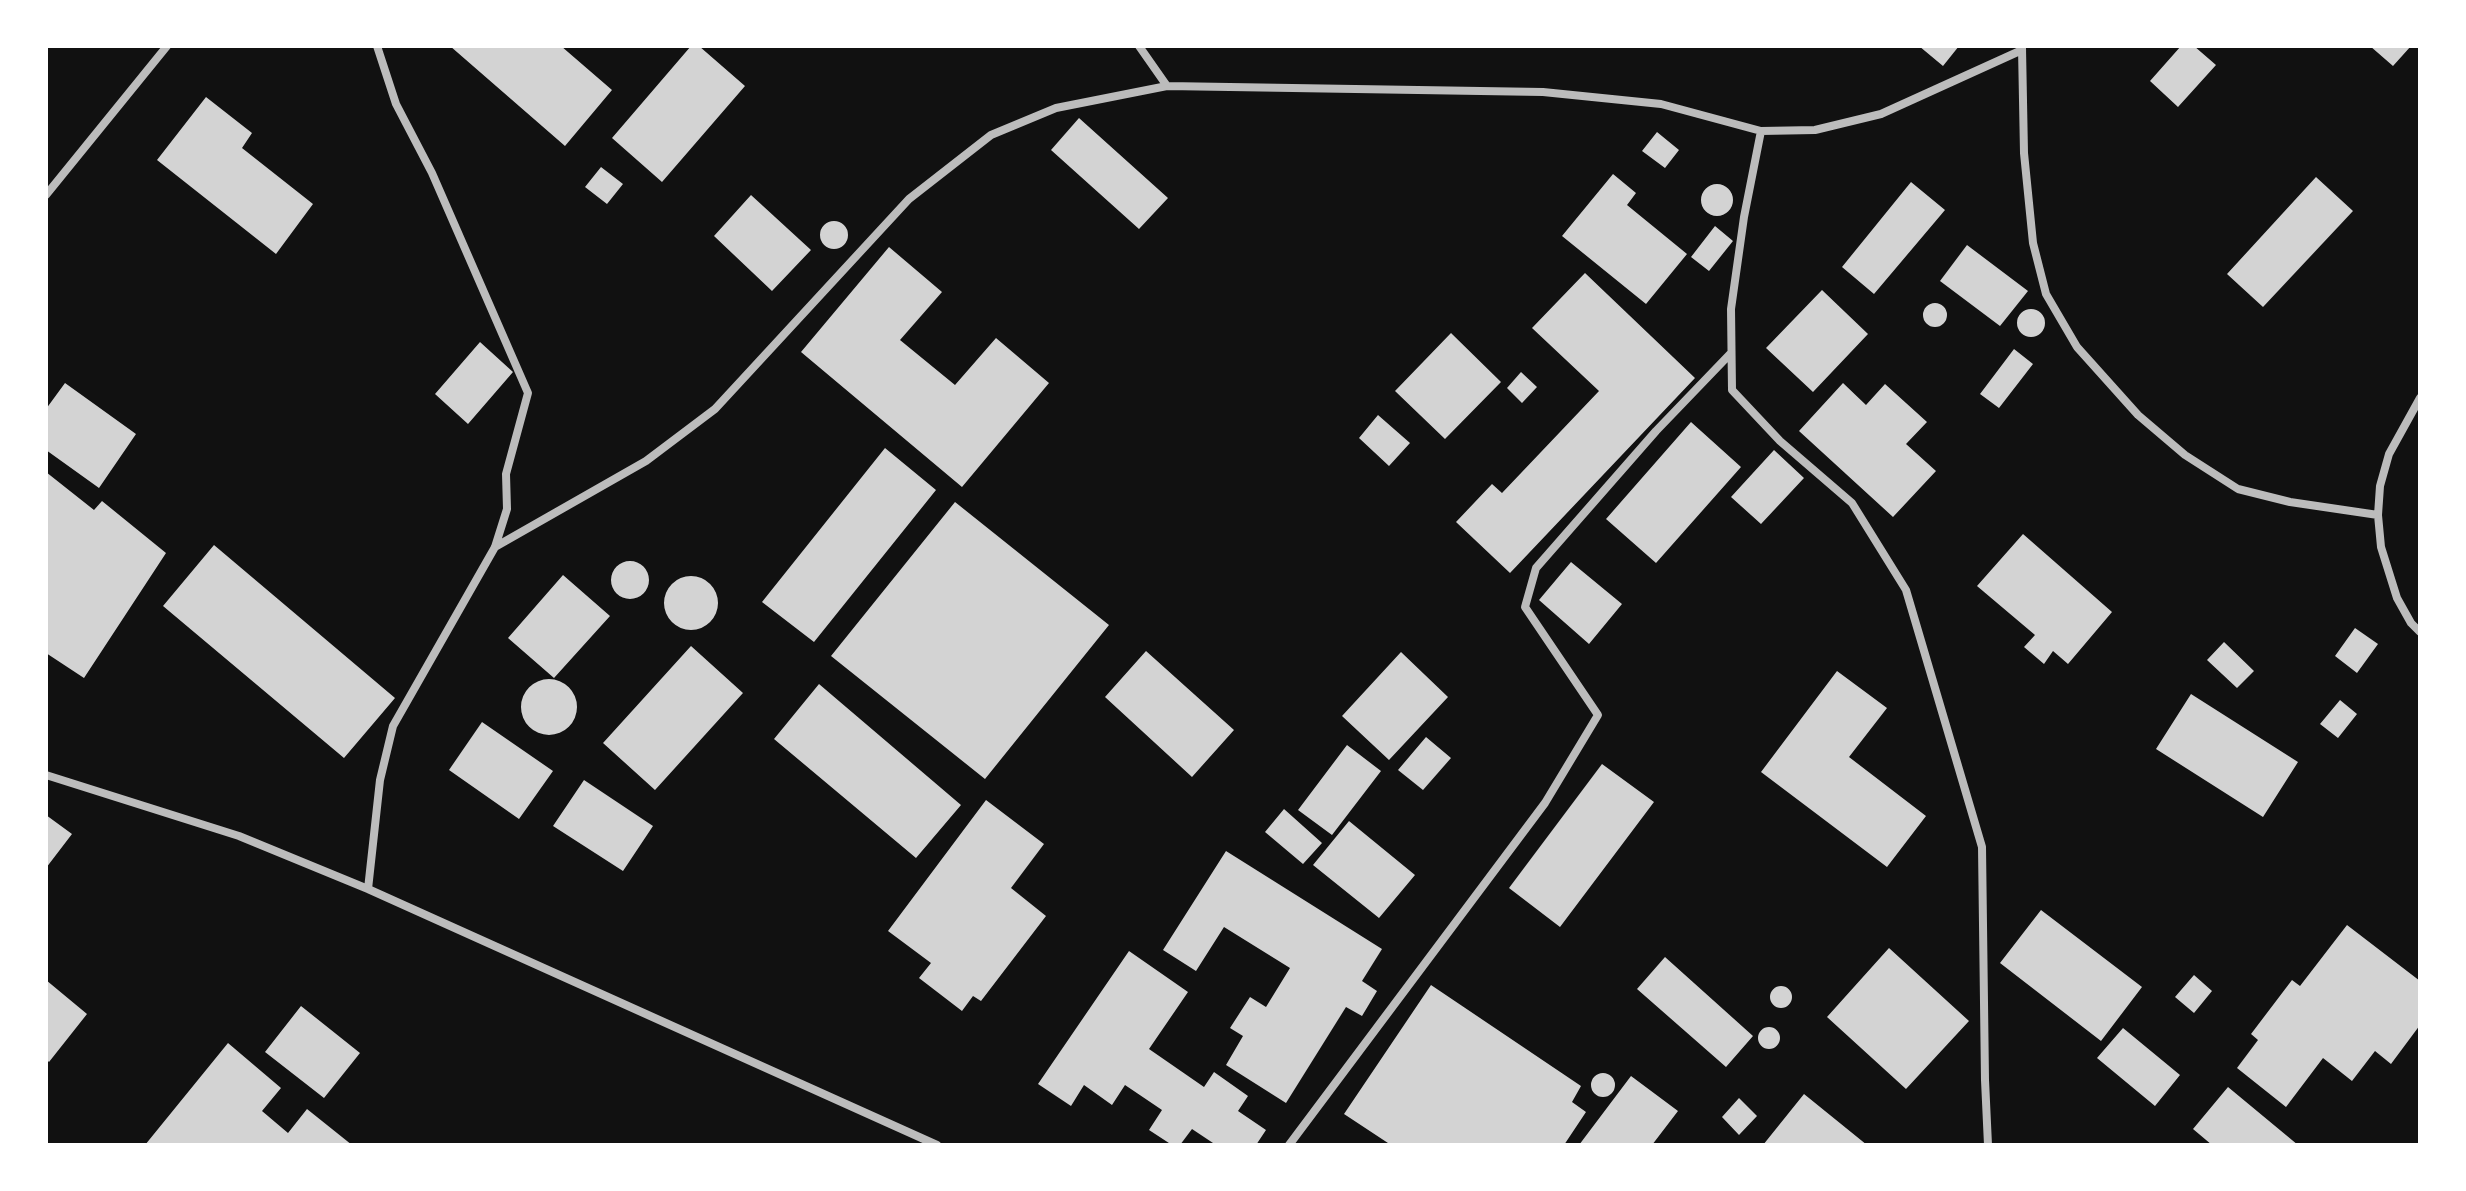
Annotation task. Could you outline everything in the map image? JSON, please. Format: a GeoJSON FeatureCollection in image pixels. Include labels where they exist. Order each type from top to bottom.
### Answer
{"type":"FeatureCollection","features":[{"type":"Feature","properties":{"kind":"street"},"geometry":{"type":"LineString","coordinates":[[46,195],[167,46]]}},
{"type":"Feature","properties":{"kind":"street"},"geometry":{"type":"LineString","coordinates":[[368,889],[380,780],[393,726],[495,547],[507,509],[506,474],[528,393],[432,173],[396,104],[377,46]]}},
{"type":"Feature","properties":{"kind":"street"},"geometry":{"type":"LineString","coordinates":[[1139,46],[1167,86]]}},
{"type":"Feature","properties":{"kind":"street"},"geometry":{"type":"LineString","coordinates":[[495,547],[646,461],[715,409],[909,199],[991,135],[1056,108],[1167,86],[1543,92],[1661,104],[1761,131],[1815,130],[1881,114],[2022,48],[2024,153],[2033,243],[2046,294],[2077,347],[2138,415],[2185,455],[2238,489],[2290,502],[2378,515]]}},
{"type":"Feature","properties":{"kind":"street"},"geometry":{"type":"LineString","coordinates":[[1761,131],[1744,217],[1731,309],[1732,390],[1780,441],[1852,503],[1906,590],[1982,847],[1988,1145]]}},
{"type":"Feature","properties":{"kind":"street"},"geometry":{"type":"LineString","coordinates":[[1289,1145],[1545,803],[1598,715],[1525,607],[1536,568],[1656,431],[1731,353]]}},
{"type":"Feature","properties":{"kind":"street"},"geometry":{"type":"LineString","coordinates":[[2420,398],[2389,454],[2380,486],[2378,515],[2381,547],[2397,598],[2411,623],[2420,632]]}},
{"type":"Feature","properties":{"kind":"street"},"geometry":{"type":"LineString","coordinates":[[46,775],[239,836],[368,889],[937,1145]]}},
{"type":"Feature","properties":{"kind":"building"},"geometry":{"type":"Polygon","coordinates":[[[450,46],[561,46],[612,90],[565,146],[450,46]]]}},
{"type":"Feature","properties":{"kind":"building"},"geometry":{"type":"Polygon","coordinates":[[[691,46],[699,46],[745,86],[662,182],[612,138],[691,46]]]}},
{"type":"Feature","properties":{"kind":"building"},"geometry":{"type":"Polygon","coordinates":[[[1919,46],[1959,46],[1943,66],[1919,46]]]}},
{"type":"Feature","properties":{"kind":"building"},"geometry":{"type":"Polygon","coordinates":[[[2181,46],[2194,46],[2216,65],[2178,107],[2150,81],[2181,46]]]}},
{"type":"Feature","properties":{"kind":"building"},"geometry":{"type":"Polygon","coordinates":[[[2370,46],[2411,46],[2393,66],[2370,46]]]}},
{"type":"Feature","properties":{"kind":"building"},"geometry":{"type":"Polygon","coordinates":[[[206,97],[252,133],[242,148],[313,204],[276,254],[157,160],[206,97]]]}},
{"type":"Feature","properties":{"kind":"building"},"geometry":{"type":"Polygon","coordinates":[[[1079,118],[1168,198],[1139,229],[1051,150],[1079,118]]]}},
{"type":"Feature","properties":{"kind":"building"},"geometry":{"type":"Polygon","coordinates":[[[1657,132],[1679,150],[1665,168],[1642,151],[1657,132]]]}},
{"type":"Feature","properties":{"kind":"building"},"geometry":{"type":"Polygon","coordinates":[[[601,167],[623,184],[607,204],[585,187],[601,167]]]}},
{"type":"Feature","properties":{"kind":"building"},"geometry":{"type":"Polygon","coordinates":[[[1613,174],[1636,193],[1627,205],[1687,254],[1646,304],[1562,236],[1613,174]]]}},
{"type":"Feature","properties":{"kind":"building"},"geometry":{"type":"Polygon","coordinates":[[[2316,177],[2353,211],[2263,307],[2227,274],[2316,177]]]}},
{"type":"Feature","properties":{"kind":"building"},"geometry":{"type":"Polygon","coordinates":[[[1911,182],[1945,210],[1874,294],[1842,267],[1911,182]]]}},
{"type":"Feature","properties":{"kind":"building"},"geometry":{"type":"Polygon","coordinates":[[[1717,184],[1728,189],[1733,200],[1728,211],[1717,216],[1706,211],[1701,200],[1706,189],[1717,184]]]}},
{"type":"Feature","properties":{"kind":"building"},"geometry":{"type":"Polygon","coordinates":[[[751,195],[811,250],[772,291],[714,236],[751,195]]]}},
{"type":"Feature","properties":{"kind":"building"},"geometry":{"type":"Polygon","coordinates":[[[834,221],[844,225],[848,235],[844,245],[834,249],[824,245],[820,235],[824,225],[834,221]]]}},
{"type":"Feature","properties":{"kind":"building"},"geometry":{"type":"Polygon","coordinates":[[[1715,226],[1733,241],[1709,271],[1691,257],[1715,226]]]}},
{"type":"Feature","properties":{"kind":"building"},"geometry":{"type":"Polygon","coordinates":[[[1967,245],[2028,291],[2000,326],[1940,281],[1967,245]]]}},
{"type":"Feature","properties":{"kind":"building"},"geometry":{"type":"Polygon","coordinates":[[[889,247],[942,292],[900,340],[955,385],[996,338],[1049,383],[962,487],[801,352],[889,247]]]}},
{"type":"Feature","properties":{"kind":"building"},"geometry":{"type":"Polygon","coordinates":[[[1585,273],[1695,378],[1510,573],[1456,522],[1492,484],[1502,493],[1599,391],[1532,328],[1585,273]]]}},
{"type":"Feature","properties":{"kind":"building"},"geometry":{"type":"Polygon","coordinates":[[[1822,290],[1868,334],[1813,392],[1766,348],[1822,290]]]}},
{"type":"Feature","properties":{"kind":"building"},"geometry":{"type":"Polygon","coordinates":[[[1935,303],[1943,307],[1947,315],[1943,323],[1935,327],[1927,323],[1923,315],[1927,307],[1935,303]]]}},
{"type":"Feature","properties":{"kind":"building"},"geometry":{"type":"Polygon","coordinates":[[[2031,309],[2041,313],[2045,323],[2041,333],[2031,337],[2021,333],[2017,323],[2021,313],[2031,309]]]}},
{"type":"Feature","properties":{"kind":"building"},"geometry":{"type":"Polygon","coordinates":[[[1451,333],[1501,382],[1445,439],[1395,391],[1451,333]]]}},
{"type":"Feature","properties":{"kind":"building"},"geometry":{"type":"Polygon","coordinates":[[[480,342],[513,372],[468,424],[435,394],[480,342]]]}},
{"type":"Feature","properties":{"kind":"building"},"geometry":{"type":"Polygon","coordinates":[[[2014,349],[2033,364],[1999,408],[1980,394],[2014,349]]]}},
{"type":"Feature","properties":{"kind":"building"},"geometry":{"type":"Polygon","coordinates":[[[1521,372],[1537,387],[1522,403],[1507,388],[1521,372]]]}},
{"type":"Feature","properties":{"kind":"building"},"geometry":{"type":"Polygon","coordinates":[[[65,383],[136,434],[99,488],[46,450],[46,409],[65,383]]]}},
{"type":"Feature","properties":{"kind":"building"},"geometry":{"type":"Polygon","coordinates":[[[1843,383],[1866,405],[1885,384],[1927,422],[1906,444],[1936,471],[1893,517],[1799,431],[1843,383]]]}},
{"type":"Feature","properties":{"kind":"building"},"geometry":{"type":"Polygon","coordinates":[[[1378,415],[1410,443],[1389,466],[1359,438],[1378,415]]]}},
{"type":"Feature","properties":{"kind":"building"},"geometry":{"type":"Polygon","coordinates":[[[1691,422],[1741,467],[1656,563],[1606,519],[1691,422]]]}},
{"type":"Feature","properties":{"kind":"building"},"geometry":{"type":"Polygon","coordinates":[[[885,448],[936,490],[814,642],[762,602],[885,448]]]}},
{"type":"Feature","properties":{"kind":"building"},"geometry":{"type":"Polygon","coordinates":[[[1774,450],[1804,478],[1761,524],[1731,497],[1774,450]]]}},
{"type":"Feature","properties":{"kind":"building"},"geometry":{"type":"Polygon","coordinates":[[[46,472],[94,510],[102,501],[166,553],[84,678],[46,653],[46,472]]]}},
{"type":"Feature","properties":{"kind":"building"},"geometry":{"type":"Polygon","coordinates":[[[955,502],[1109,625],[985,779],[831,656],[955,502]]]}},
{"type":"Feature","properties":{"kind":"building"},"geometry":{"type":"Polygon","coordinates":[[[2023,534],[2112,612],[2068,664],[2053,651],[2044,664],[2024,647],[2035,635],[1977,586],[2023,534]]]}},
{"type":"Feature","properties":{"kind":"building"},"geometry":{"type":"Polygon","coordinates":[[[214,545],[395,698],[344,758],[163,606],[214,545]]]}},
{"type":"Feature","properties":{"kind":"building"},"geometry":{"type":"Polygon","coordinates":[[[630,561],[644,566],[649,580],[644,594],[630,599],[616,594],[611,580],[616,566],[630,561]]]}},
{"type":"Feature","properties":{"kind":"building"},"geometry":{"type":"Polygon","coordinates":[[[1571,562],[1622,604],[1589,644],[1539,600],[1571,562]]]}},
{"type":"Feature","properties":{"kind":"building"},"geometry":{"type":"Polygon","coordinates":[[[563,575],[610,616],[554,678],[508,638],[563,575]]]}},
{"type":"Feature","properties":{"kind":"building"},"geometry":{"type":"Polygon","coordinates":[[[691,576],[710,584],[718,603],[710,622],[691,630],[672,622],[664,603],[672,584],[691,576]]]}},
{"type":"Feature","properties":{"kind":"building"},"geometry":{"type":"Polygon","coordinates":[[[2355,628],[2378,644],[2357,673],[2335,656],[2355,628]]]}},
{"type":"Feature","properties":{"kind":"building"},"geometry":{"type":"Polygon","coordinates":[[[2224,642],[2254,671],[2237,688],[2207,660],[2224,642]]]}},
{"type":"Feature","properties":{"kind":"building"},"geometry":{"type":"Polygon","coordinates":[[[691,646],[743,693],[655,790],[603,743],[691,646]]]}},
{"type":"Feature","properties":{"kind":"building"},"geometry":{"type":"Polygon","coordinates":[[[1146,651],[1234,730],[1192,777],[1105,697],[1146,651]]]}},
{"type":"Feature","properties":{"kind":"building"},"geometry":{"type":"Polygon","coordinates":[[[1401,652],[1448,697],[1389,760],[1342,716],[1401,652]]]}},
{"type":"Feature","properties":{"kind":"building"},"geometry":{"type":"Polygon","coordinates":[[[1837,671],[1887,708],[1849,757],[1926,816],[1887,867],[1761,772],[1837,671]]]}},
{"type":"Feature","properties":{"kind":"building"},"geometry":{"type":"Polygon","coordinates":[[[549,679],[568,688],[577,707],[568,726],[549,735],[530,726],[521,707],[530,688],[549,679]]]}},
{"type":"Feature","properties":{"kind":"building"},"geometry":{"type":"Polygon","coordinates":[[[819,684],[961,805],[916,858],[774,739],[819,684]]]}},
{"type":"Feature","properties":{"kind":"building"},"geometry":{"type":"Polygon","coordinates":[[[2191,694],[2298,762],[2263,817],[2156,749],[2191,694]]]}},
{"type":"Feature","properties":{"kind":"building"},"geometry":{"type":"Polygon","coordinates":[[[2340,700],[2357,714],[2338,738],[2320,724],[2340,700]]]}},
{"type":"Feature","properties":{"kind":"building"},"geometry":{"type":"Polygon","coordinates":[[[482,722],[553,771],[519,819],[449,770],[482,722]]]}},
{"type":"Feature","properties":{"kind":"building"},"geometry":{"type":"Polygon","coordinates":[[[1426,737],[1451,758],[1423,790],[1398,770],[1426,737]]]}},
{"type":"Feature","properties":{"kind":"building"},"geometry":{"type":"Polygon","coordinates":[[[1347,745],[1381,771],[1332,835],[1298,810],[1347,745]]]}},
{"type":"Feature","properties":{"kind":"building"},"geometry":{"type":"Polygon","coordinates":[[[1602,764],[1654,802],[1560,927],[1509,888],[1602,764]]]}},
{"type":"Feature","properties":{"kind":"building"},"geometry":{"type":"Polygon","coordinates":[[[584,780],[653,826],[623,871],[553,826],[584,780]]]}},
{"type":"Feature","properties":{"kind":"building"},"geometry":{"type":"Polygon","coordinates":[[[986,800],[1044,844],[1011,888],[1046,916],[981,1001],[973,996],[962,1011],[919,978],[931,963],[888,931],[986,800]]]}},
{"type":"Feature","properties":{"kind":"building"},"geometry":{"type":"Polygon","coordinates":[[[1284,809],[1322,843],[1303,864],[1265,832],[1284,809]]]}},
{"type":"Feature","properties":{"kind":"building"},"geometry":{"type":"Polygon","coordinates":[[[46,815],[72,834],[46,868],[46,815]]]}},
{"type":"Feature","properties":{"kind":"building"},"geometry":{"type":"Polygon","coordinates":[[[1349,821],[1415,875],[1379,918],[1313,865],[1349,821]]]}},
{"type":"Feature","properties":{"kind":"building"},"geometry":{"type":"Polygon","coordinates":[[[1226,851],[1382,949],[1362,981],[1377,991],[1362,1016],[1346,1007],[1286,1103],[1226,1065],[1243,1036],[1230,1028],[1250,997],[1266,1007],[1290,968],[1224,927],[1196,971],[1163,950],[1226,851]]]}},
{"type":"Feature","properties":{"kind":"building"},"geometry":{"type":"Polygon","coordinates":[[[2041,910],[2142,987],[2101,1041],[2000,963],[2041,910]]]}},
{"type":"Feature","properties":{"kind":"building"},"geometry":{"type":"Polygon","coordinates":[[[2347,925],[2420,981],[2420,1025],[2391,1064],[2375,1051],[2352,1081],[2323,1058],[2286,1107],[2237,1068],[2258,1040],[2251,1034],[2292,980],[2300,986],[2347,925]]]}},
{"type":"Feature","properties":{"kind":"building"},"geometry":{"type":"Polygon","coordinates":[[[1889,948],[1969,1021],[1906,1089],[1827,1017],[1889,948]]]}},
{"type":"Feature","properties":{"kind":"building"},"geometry":{"type":"Polygon","coordinates":[[[1129,951],[1188,992],[1149,1049],[1204,1087],[1214,1072],[1248,1096],[1238,1111],[1266,1130],[1256,1145],[1216,1145],[1192,1129],[1180,1145],[1172,1145],[1149,1130],[1162,1110],[1125,1085],[1112,1105],[1084,1085],[1071,1106],[1038,1084],[1129,951]]]}},
{"type":"Feature","properties":{"kind":"building"},"geometry":{"type":"Polygon","coordinates":[[[1665,957],[1753,1036],[1726,1067],[1637,989],[1665,957]]]}},
{"type":"Feature","properties":{"kind":"building"},"geometry":{"type":"Polygon","coordinates":[[[2194,975],[2212,991],[2194,1013],[2175,997],[2194,975]]]}},
{"type":"Feature","properties":{"kind":"building"},"geometry":{"type":"Polygon","coordinates":[[[46,980],[87,1014],[49,1062],[46,1059],[46,980]]]}},
{"type":"Feature","properties":{"kind":"building"},"geometry":{"type":"Polygon","coordinates":[[[1431,985],[1581,1086],[1572,1102],[1586,1112],[1564,1145],[1391,1145],[1344,1114],[1431,985]]]}},
{"type":"Feature","properties":{"kind":"building"},"geometry":{"type":"Polygon","coordinates":[[[1781,986],[1789,989],[1792,997],[1789,1005],[1781,1008],[1773,1005],[1770,997],[1773,989],[1781,986]]]}},
{"type":"Feature","properties":{"kind":"building"},"geometry":{"type":"Polygon","coordinates":[[[301,1006],[360,1053],[324,1098],[265,1052],[301,1006]]]}},
{"type":"Feature","properties":{"kind":"building"},"geometry":{"type":"Polygon","coordinates":[[[1769,1027],[1777,1030],[1780,1038],[1777,1046],[1769,1049],[1761,1046],[1758,1038],[1761,1030],[1769,1027]]]}},
{"type":"Feature","properties":{"kind":"building"},"geometry":{"type":"Polygon","coordinates":[[[2123,1028],[2180,1075],[2155,1106],[2097,1058],[2123,1028]]]}},
{"type":"Feature","properties":{"kind":"building"},"geometry":{"type":"Polygon","coordinates":[[[228,1043],[281,1088],[262,1111],[288,1133],[307,1109],[352,1145],[145,1145],[228,1043]]]}},
{"type":"Feature","properties":{"kind":"building"},"geometry":{"type":"Polygon","coordinates":[[[1603,1073],[1614,1080],[1615,1085],[1608,1096],[1603,1097],[1592,1090],[1591,1085],[1598,1074],[1603,1073]]]}},
{"type":"Feature","properties":{"kind":"building"},"geometry":{"type":"Polygon","coordinates":[[[1631,1076],[1678,1111],[1652,1145],[1579,1145],[1631,1076]]]}},
{"type":"Feature","properties":{"kind":"building"},"geometry":{"type":"Polygon","coordinates":[[[2228,1087],[2298,1145],[2212,1145],[2193,1129],[2228,1087]]]}},
{"type":"Feature","properties":{"kind":"building"},"geometry":{"type":"Polygon","coordinates":[[[1804,1094],[1867,1145],[1763,1145],[1804,1094]]]}},
{"type":"Feature","properties":{"kind":"building"},"geometry":{"type":"Polygon","coordinates":[[[1739,1098],[1757,1116],[1739,1135],[1722,1117],[1739,1098]]]}}]}
